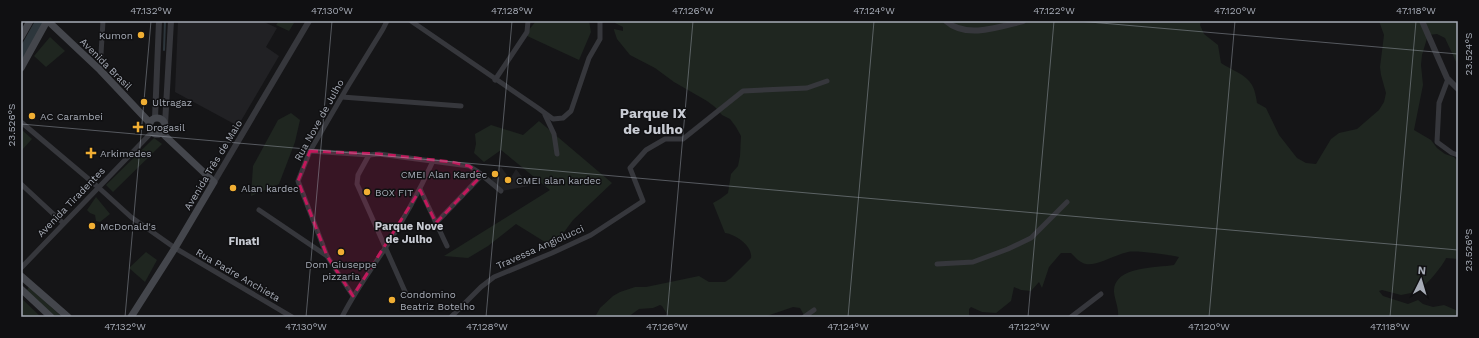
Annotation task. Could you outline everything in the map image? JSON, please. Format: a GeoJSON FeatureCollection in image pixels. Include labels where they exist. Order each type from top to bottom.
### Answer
{"type":"FeatureCollection","features":[{"type":"Feature","properties":{"kind":"main road"},"geometry":{"type":"LineString","coordinates":[[21,37],[30,21]]}},
{"type":"Feature","properties":{"kind":"main road"},"geometry":{"type":"LineString","coordinates":[[21,68],[48,21]]}},
{"type":"Feature","properties":{"kind":"main road","name":"Avenida Brasil"},"geometry":{"type":"LineString","coordinates":[[48,21],[152,120]]}},
{"type":"Feature","properties":{"kind":"main road"},"geometry":{"type":"LineString","coordinates":[[152,120],[163,120],[165,124],[164,130],[158,134],[152,132],[149,128],[152,120]]}},
{"type":"Feature","properties":{"kind":"main road"},"geometry":{"type":"LineString","coordinates":[[162,132],[214,182]]}},
{"type":"Feature","properties":{"kind":"main road","name":"Avenida Três de Maio"},"geometry":{"type":"LineString","coordinates":[[131,317],[175,248],[214,182]]}},
{"type":"Feature","properties":{"kind":"main road"},"geometry":{"type":"LineString","coordinates":[[21,276],[68,317]]}},
{"type":"Feature","properties":{"kind":"main road"},"geometry":{"type":"LineString","coordinates":[[21,289],[51,317]]}},
{"type":"Feature","properties":{"kind":"street"},"geometry":{"type":"LineString","coordinates":[[100,70],[103,21]]}},
{"type":"Feature","properties":{"kind":"street"},"geometry":{"type":"LineString","coordinates":[[152,120],[157,69],[159,21]]}},
{"type":"Feature","properties":{"kind":"street"},"geometry":{"type":"LineString","coordinates":[[165,124],[171,21]]}},
{"type":"Feature","properties":{"kind":"street","name":"Avenida Três de Maio"},"geometry":{"type":"LineString","coordinates":[[214,182],[309,21]]}},
{"type":"Feature","properties":{"kind":"street","name":"Rua Nove de Julho"},"geometry":{"type":"LineString","coordinates":[[353,296],[328,256],[298,181],[310,151],[348,86],[384,29],[387,21]]}},
{"type":"Feature","properties":{"kind":"street"},"geometry":{"type":"LineString","coordinates":[[411,21],[495,80],[538,108],[545,115],[553,119],[563,118],[571,111],[589,58],[600,40],[600,21]]}},
{"type":"Feature","properties":{"kind":"street"},"geometry":{"type":"LineString","coordinates":[[495,80],[527,32],[528,21]]}},
{"type":"Feature","properties":{"kind":"street"},"geometry":{"type":"LineString","coordinates":[[946,21],[950,25],[961,30],[973,31],[1023,21]]}},
{"type":"Feature","properties":{"kind":"street"},"geometry":{"type":"LineString","coordinates":[[1422,21],[1448,79],[1458,89]]}},
{"type":"Feature","properties":{"kind":"street"},"geometry":{"type":"LineString","coordinates":[[157,69],[168,69]]}},
{"type":"Feature","properties":{"kind":"street"},"geometry":{"type":"LineString","coordinates":[[1448,79],[1440,103],[1437,142],[1452,153],[1458,155]]}},
{"type":"Feature","properties":{"kind":"street","name":"Travessa Angiolucci"},"geometry":{"type":"LineString","coordinates":[[451,317],[481,287],[494,277],[591,235],[643,201],[630,168],[646,150],[665,139],[683,139],[743,91],[807,88],[827,81]]}},
{"type":"Feature","properties":{"kind":"street"},"geometry":{"type":"LineString","coordinates":[[342,97],[461,106]]}},
{"type":"Feature","properties":{"kind":"street"},"geometry":{"type":"LineString","coordinates":[[545,115],[554,134],[557,154]]}},
{"type":"Feature","properties":{"kind":"street","name":"Rua Padre Anchieta"},"geometry":{"type":"LineString","coordinates":[[21,122],[131,217],[175,248],[292,317]]}},
{"type":"Feature","properties":{"kind":"street","name":"Avenida Tiradentes"},"geometry":{"type":"LineString","coordinates":[[21,268],[152,132]]}},
{"type":"Feature","properties":{"kind":"street"},"geometry":{"type":"LineString","coordinates":[[310,151],[369,155],[379,154],[452,162],[469,166],[501,191]]}},
{"type":"Feature","properties":{"kind":"street"},"geometry":{"type":"LineString","coordinates":[[369,155],[358,176],[357,184],[407,296]]}},
{"type":"Feature","properties":{"kind":"street"},"geometry":{"type":"LineString","coordinates":[[342,317],[353,296],[385,248],[420,189],[433,161]]}},
{"type":"Feature","properties":{"kind":"street"},"geometry":{"type":"LineString","coordinates":[[436,223],[482,175]]}},
{"type":"Feature","properties":{"kind":"street"},"geometry":{"type":"LineString","coordinates":[[21,184],[63,223]]}},
{"type":"Feature","properties":{"kind":"street"},"geometry":{"type":"LineString","coordinates":[[420,189],[447,246]]}},
{"type":"Feature","properties":{"kind":"street"},"geometry":{"type":"LineString","coordinates":[[937,264],[973,262],[1008,249],[1030,238],[1067,202]]}},
{"type":"Feature","properties":{"kind":"street"},"geometry":{"type":"LineString","coordinates":[[259,210],[328,256]]}},
{"type":"Feature","properties":{"kind":"street"},"geometry":{"type":"LineString","coordinates":[[1071,317],[1101,294]]}},
{"type":"Feature","properties":{"kind":"street"},"geometry":{"type":"LineString","coordinates":[[804,317],[814,310]]}},
{"type":"Feature","properties":{"kind":"highlighted area"},"geometry":{"type":"Polygon","coordinates":[[[310,151],[379,154],[452,162],[469,166],[482,175],[436,223],[420,190],[353,296],[327,256],[298,181],[310,151]]]}},
{"type":"Feature","properties":{"kind":"shaded area"},"geometry":{"type":"Polygon","coordinates":[[[178,21],[262,21],[277,28],[266,47],[279,56],[238,126],[175,92],[178,21]]]}},
{"type":"Feature","properties":{"kind":"shaded area"},"geometry":{"type":"Polygon","coordinates":[[[279,21],[290,21],[294,23],[289,31],[276,25],[279,21]]]}},
{"type":"Feature","properties":{"kind":"shaded area"},"geometry":{"type":"Polygon","coordinates":[[[536,21],[589,21],[591,32],[579,60],[525,35],[536,21]]]}},
{"type":"Feature","properties":{"kind":"shaded area"},"geometry":{"type":"Polygon","coordinates":[[[615,21],[1201,21],[1200,25],[1204,34],[1218,45],[1221,63],[1242,75],[1249,81],[1254,89],[1257,103],[1266,108],[1279,135],[1297,158],[1306,163],[1316,164],[1331,139],[1339,133],[1357,129],[1379,110],[1384,102],[1386,93],[1380,67],[1384,35],[1379,21],[1458,21],[1458,66],[1445,38],[1437,34],[1428,35],[1422,55],[1421,65],[1423,85],[1414,130],[1431,140],[1437,148],[1445,154],[1454,157],[1458,162],[1458,259],[1446,258],[1440,268],[1424,285],[1415,287],[1411,293],[1401,295],[1382,290],[1379,291],[1383,296],[1408,304],[1418,300],[1423,304],[1433,307],[1444,305],[1458,311],[1458,317],[1118,317],[1114,292],[1116,283],[1120,277],[1137,270],[1174,265],[1179,257],[1153,253],[1128,252],[1091,264],[1086,264],[1078,260],[1071,253],[1061,253],[1049,267],[1042,288],[1039,282],[1031,291],[1021,290],[1014,287],[1011,301],[996,313],[982,312],[971,307],[969,309],[969,317],[805,317],[800,308],[793,307],[764,317],[669,317],[660,305],[653,308],[639,309],[628,317],[595,317],[600,308],[613,296],[620,292],[635,287],[646,287],[699,276],[709,282],[725,282],[751,258],[749,249],[742,241],[725,233],[713,203],[728,193],[731,174],[738,166],[741,136],[736,127],[730,119],[722,115],[707,101],[674,82],[655,68],[630,55],[617,39],[614,29],[623,31],[623,27],[615,23],[615,21]]]}},
{"type":"Feature","properties":{"kind":"shaded area"},"geometry":{"type":"Polygon","coordinates":[[[50,37],[65,51],[46,67],[34,56],[50,37]]]}},
{"type":"Feature","properties":{"kind":"shaded area"},"geometry":{"type":"Polygon","coordinates":[[[291,113],[300,120],[295,142],[279,184],[251,196],[253,166],[278,120],[291,113]]]}},
{"type":"Feature","properties":{"kind":"shaded area"},"geometry":{"type":"Polygon","coordinates":[[[539,121],[612,183],[573,220],[553,247],[516,224],[488,246],[468,258],[444,256],[550,190],[501,150],[484,162],[474,153],[476,144],[475,134],[491,125],[523,135],[539,121]]]}},
{"type":"Feature","properties":{"kind":"shaded area"},"geometry":{"type":"Polygon","coordinates":[[[21,129],[32,139],[22,150],[21,149],[21,129]]]}},
{"type":"Feature","properties":{"kind":"shaded area"},"geometry":{"type":"Polygon","coordinates":[[[154,138],[162,144],[113,192],[106,185],[154,138]]]}},
{"type":"Feature","properties":{"kind":"shaded area","name":"CMEI alan kardec"},"geometry":{"type":"Polygon","coordinates":[[[501,167],[510,179],[516,169],[529,186],[501,191],[490,182],[501,167]]]}},
{"type":"Feature","properties":{"kind":"shaded area"},"geometry":{"type":"Polygon","coordinates":[[[96,197],[110,214],[100,222],[96,221],[95,215],[87,210],[96,197]]]}},
{"type":"Feature","properties":{"kind":"shaded area"},"geometry":{"type":"Polygon","coordinates":[[[146,252],[157,260],[145,282],[129,268],[146,252]]]}},
{"type":"Feature","properties":{"kind":"shaded area"},"geometry":{"type":"Polygon","coordinates":[[[29,287],[62,317],[55,317],[31,296],[27,290],[29,287]]]}},
{"type":"Feature","properties":{"kind":"shaded area"},"geometry":{"type":"Polygon","coordinates":[[[21,298],[41,317],[21,317],[21,298]]]}},
{"type":"Feature","properties":{"kind":"waterway"},"geometry":{"type":"LineString","coordinates":[[164,50],[165,21]]}},
{"type":"Feature","properties":{"kind":"waterway"},"geometry":{"type":"LineString","coordinates":[[21,57],[39,25]]}},
{"type":"Feature","properties":{"kind":"place","name":"Kumon"},"geometry":{"type":"Point","coordinates":[141,35]}},
{"type":"Feature","properties":{"kind":"place","name":"Ultragaz"},"geometry":{"type":"Point","coordinates":[144,102]}},
{"type":"Feature","properties":{"kind":"place","name":"AC Carambei"},"geometry":{"type":"Point","coordinates":[32,116]}},
{"type":"Feature","properties":{"kind":"place","name":"Drogasil"},"geometry":{"type":"Point","coordinates":[138,127]}},
{"type":"Feature","properties":{"kind":"place","name":"Arkimedes"},"geometry":{"type":"Point","coordinates":[91,153]}},
{"type":"Feature","properties":{"kind":"place","name":"CMEI Alan Kardec"},"geometry":{"type":"Point","coordinates":[495,174]}},
{"type":"Feature","properties":{"kind":"place","name":"CMEI alan kardec"},"geometry":{"type":"Point","coordinates":[508,180]}},
{"type":"Feature","properties":{"kind":"place","name":"Alan kardec"},"geometry":{"type":"Point","coordinates":[233,188]}},
{"type":"Feature","properties":{"kind":"place","name":"BOX FIT"},"geometry":{"type":"Point","coordinates":[367,192]}},
{"type":"Feature","properties":{"kind":"place","name":"McDonald's"},"geometry":{"type":"Point","coordinates":[92,226]}},
{"type":"Feature","properties":{"kind":"place","name":"Dom Giuseppe pizzaria"},"geometry":{"type":"Point","coordinates":[341,252]}},
{"type":"Feature","properties":{"kind":"place","name":"Condomino Beatriz Botelho"},"geometry":{"type":"Point","coordinates":[392,300]}},
{"type":"Feature","properties":{"kind":"district","name":"Parque IX de Julho"},"geometry":{"type":"Point","coordinates":[653,122]}},
{"type":"Feature","properties":{"kind":"district","name":"Parque Nove de Julho"},"geometry":{"type":"Point","coordinates":[409,232]}},
{"type":"Feature","properties":{"kind":"district","name":"Finati"},"geometry":{"type":"Point","coordinates":[244,241]}}]}
